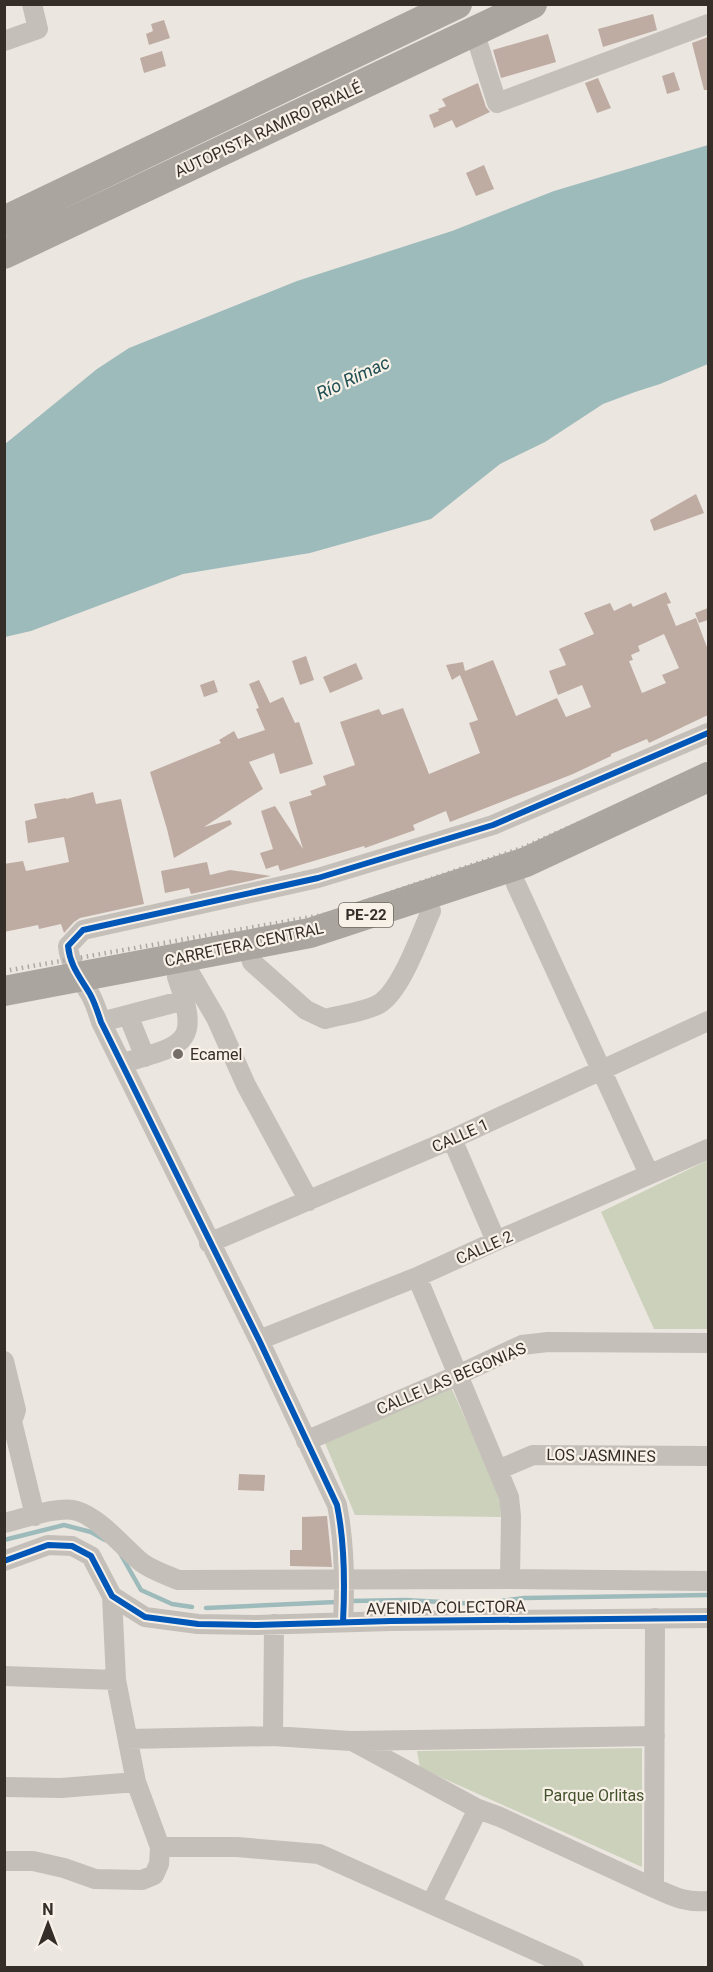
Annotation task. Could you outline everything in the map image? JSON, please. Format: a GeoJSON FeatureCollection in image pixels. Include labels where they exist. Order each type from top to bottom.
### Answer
{"type":"FeatureCollection","features":[{"type":"Feature","properties":{"kind":"highway","name":"AUTOPISTA RAMIRO PRIALÉ"},"geometry":{"type":"LineString","coordinates":[[4,221],[457,4]]}},
{"type":"Feature","properties":{"kind":"highway","name":"AUTOPISTA RAMIRO PRIALÉ"},"geometry":{"type":"LineString","coordinates":[[4,254],[532,4]]}},
{"type":"Feature","properties":{"kind":"highway","name":"CARRETERA CENTRAL"},"geometry":{"type":"LineString","coordinates":[[4,991],[90,998],[250,953],[310,933],[501,883],[526,862],[708,777]]}},
{"type":"Feature","properties":{"kind":"highway","name":"CARRETERA CENTRAL"},"geometry":{"type":"LineString","coordinates":[[4,1012],[184,984],[250,953],[307,951],[431,911],[708,797]]}},
{"type":"Feature","properties":{"kind":"street"},"geometry":{"type":"LineString","coordinates":[[4,41],[38,29],[32,4]]}},
{"type":"Feature","properties":{"kind":"street"},"geometry":{"type":"LineString","coordinates":[[474,31],[497,103],[708,24]]}},
{"type":"Feature","properties":{"kind":"street"},"geometry":{"type":"LineString","coordinates":[[343,1622],[346,1580],[342,1529],[337,1505],[259,1340],[209,1243],[123,1063],[69,959],[68,946],[82,930],[318,878],[493,825],[708,733]]}},
{"type":"Feature","properties":{"kind":"street"},"geometry":{"type":"LineString","coordinates":[[501,883],[601,1070],[649,1174]]}},
{"type":"Feature","properties":{"kind":"street"},"geometry":{"type":"LineString","coordinates":[[250,953],[306,1010],[325,1019],[377,1005],[392,992],[431,911]]}},
{"type":"Feature","properties":{"kind":"street"},"geometry":{"type":"LineString","coordinates":[[128,1015],[184,984]]}},
{"type":"Feature","properties":{"kind":"street"},"geometry":{"type":"LineString","coordinates":[[123,1063],[177,1045],[185,1037],[188,1024],[184,984]]}},
{"type":"Feature","properties":{"kind":"street"},"geometry":{"type":"LineString","coordinates":[[184,984],[216,1018],[246,1085],[309,1201]]}},
{"type":"Feature","properties":{"kind":"street"},"geometry":{"type":"LineString","coordinates":[[90,998],[128,1015],[145,1056]]}},
{"type":"Feature","properties":{"kind":"street","name":"CALLE 1"},"geometry":{"type":"LineString","coordinates":[[209,1243],[452,1140],[708,1021]]}},
{"type":"Feature","properties":{"kind":"street"},"geometry":{"type":"LineString","coordinates":[[452,1140],[496,1241]]}},
{"type":"Feature","properties":{"kind":"street","name":"CALLE 2"},"geometry":{"type":"LineString","coordinates":[[259,1340],[417,1277],[708,1149]]}},
{"type":"Feature","properties":{"kind":"street"},"geometry":{"type":"LineString","coordinates":[[417,1277],[509,1497],[510,1579]]}},
{"type":"Feature","properties":{"kind":"street","name":"CALLE LAS BEGONIAS"},"geometry":{"type":"LineString","coordinates":[[306,1441],[522,1345],[548,1342],[708,1343]]}},
{"type":"Feature","properties":{"kind":"street"},"geometry":{"type":"LineString","coordinates":[[4,1361],[16,1410],[14,1416],[8,1417],[34,1516]]}},
{"type":"Feature","properties":{"kind":"street","name":"LOS JASMINES"},"geometry":{"type":"LineString","coordinates":[[498,1470],[533,1455],[708,1456]]}},
{"type":"Feature","properties":{"kind":"street","name":"AVENIDA COLECTORA"},"geometry":{"type":"LineString","coordinates":[[4,1523],[61,1510],[76,1510],[117,1538],[143,1564],[178,1580],[708,1581]]}},
{"type":"Feature","properties":{"kind":"street"},"geometry":{"type":"LineString","coordinates":[[4,1561],[48,1545],[72,1546],[92,1556],[112,1596],[117,1680],[136,1782],[160,1847],[159,1864],[154,1875],[142,1880],[95,1879],[64,1868],[33,1861],[4,1861]]}},
{"type":"Feature","properties":{"kind":"street","name":"AVENIDA COLECTORA"},"geometry":{"type":"LineString","coordinates":[[112,1596],[145,1617],[198,1624],[708,1618]]}},
{"type":"Feature","properties":{"kind":"street"},"geometry":{"type":"LineString","coordinates":[[654,1888],[655,1618]]}},
{"type":"Feature","properties":{"kind":"street"},"geometry":{"type":"LineString","coordinates":[[273,1736],[274,1624]]}},
{"type":"Feature","properties":{"kind":"street"},"geometry":{"type":"LineString","coordinates":[[4,1676],[117,1680]]}},
{"type":"Feature","properties":{"kind":"street"},"geometry":{"type":"LineString","coordinates":[[128,1739],[273,1736],[351,1741],[655,1736]]}},
{"type":"Feature","properties":{"kind":"street"},"geometry":{"type":"LineString","coordinates":[[351,1741],[478,1809],[500,1816],[671,1896],[693,1902],[708,1901]]}},
{"type":"Feature","properties":{"kind":"street"},"geometry":{"type":"LineString","coordinates":[[4,1787],[61,1788],[136,1782]]}},
{"type":"Feature","properties":{"kind":"street"},"geometry":{"type":"LineString","coordinates":[[431,1904],[478,1809]]}},
{"type":"Feature","properties":{"kind":"street"},"geometry":{"type":"LineString","coordinates":[[160,1847],[237,1847],[319,1854],[574,1968]]}},
{"type":"Feature","properties":{"kind":"green space"},"geometry":{"type":"Polygon","coordinates":[[[708,1160],[708,1329],[654,1329],[601,1212],[708,1160]]]}},
{"type":"Feature","properties":{"kind":"green space"},"geometry":{"type":"Polygon","coordinates":[[[449,1383],[499,1492],[501,1517],[355,1515],[325,1443],[449,1383]]]}},
{"type":"Feature","properties":{"kind":"green space","name":"Parque Orlitas"},"geometry":{"type":"Polygon","coordinates":[[[642,1748],[642,1867],[420,1768],[417,1751],[642,1748]]]}},
{"type":"Feature","properties":{"kind":"water","name":"Río Rímac"},"geometry":{"type":"Polygon","coordinates":[[[708,145],[708,364],[603,404],[545,442],[500,464],[431,519],[310,553],[183,574],[31,631],[5,637],[5,444],[97,369],[129,348],[297,281],[452,231],[554,191],[708,145]]]}},
{"type":"Feature","properties":{"kind":"building"},"geometry":{"type":"Polygon","coordinates":[[[653,14],[657,30],[603,47],[598,29],[653,14]]]}},
{"type":"Feature","properties":{"kind":"building"},"geometry":{"type":"Polygon","coordinates":[[[164,20],[170,38],[149,45],[146,34],[153,31],[151,24],[164,20]]]}},
{"type":"Feature","properties":{"kind":"building"},"geometry":{"type":"Polygon","coordinates":[[[548,34],[556,62],[501,78],[493,50],[548,34]]]}},
{"type":"Feature","properties":{"kind":"building"},"geometry":{"type":"Polygon","coordinates":[[[708,37],[708,90],[704,90],[692,43],[708,37]]]}},
{"type":"Feature","properties":{"kind":"building"},"geometry":{"type":"Polygon","coordinates":[[[162,51],[166,66],[144,73],[140,58],[162,51]]]}},
{"type":"Feature","properties":{"kind":"building"},"geometry":{"type":"Polygon","coordinates":[[[674,72],[680,90],[667,94],[662,76],[674,72]]]}},
{"type":"Feature","properties":{"kind":"building"},"geometry":{"type":"Polygon","coordinates":[[[598,78],[611,108],[597,113],[585,83],[598,78]]]}},
{"type":"Feature","properties":{"kind":"building"},"geometry":{"type":"Polygon","coordinates":[[[478,83],[490,112],[456,128],[452,120],[434,128],[429,115],[446,106],[442,99],[478,83]]]}},
{"type":"Feature","properties":{"kind":"building"},"geometry":{"type":"Polygon","coordinates":[[[484,165],[494,189],[476,196],[466,173],[484,165]]]}},
{"type":"Feature","properties":{"kind":"building"},"geometry":{"type":"Polygon","coordinates":[[[696,494],[704,513],[654,531],[650,520],[696,494]]]}},
{"type":"Feature","properties":{"kind":"building"},"geometry":{"type":"Polygon","coordinates":[[[666,592],[671,603],[667,604],[676,626],[696,618],[708,650],[708,715],[649,743],[647,739],[611,754],[573,774],[450,822],[446,811],[413,825],[415,830],[365,848],[364,846],[280,871],[278,865],[266,869],[260,853],[273,849],[261,811],[275,806],[303,849],[289,802],[312,795],[310,791],[326,785],[323,776],[355,765],[340,722],[379,709],[382,715],[403,708],[429,774],[480,753],[469,723],[478,720],[460,675],[452,680],[446,665],[463,662],[465,671],[493,660],[516,716],[557,698],[566,717],[591,707],[582,685],[558,695],[549,671],[566,665],[559,649],[594,634],[584,613],[610,603],[614,611],[631,603],[633,607],[666,592]],[[664,634],[638,646],[640,651],[631,655],[633,660],[629,661],[642,693],[666,683],[662,675],[679,668],[664,634]]]}},
{"type":"Feature","properties":{"kind":"building"},"geometry":{"type":"Polygon","coordinates":[[[708,608],[708,620],[699,623],[695,613],[708,608]]]}},
{"type":"Feature","properties":{"kind":"building"},"geometry":{"type":"Polygon","coordinates":[[[306,656],[314,680],[300,685],[292,661],[306,656]]]}},
{"type":"Feature","properties":{"kind":"building"},"geometry":{"type":"Polygon","coordinates":[[[356,663],[363,679],[330,693],[323,677],[356,663]]]}},
{"type":"Feature","properties":{"kind":"building"},"geometry":{"type":"Polygon","coordinates":[[[214,680],[218,692],[204,697],[200,685],[214,680]]]}},
{"type":"Feature","properties":{"kind":"building"},"geometry":{"type":"Polygon","coordinates":[[[259,680],[270,703],[283,697],[295,723],[299,722],[313,764],[280,774],[274,753],[249,762],[263,789],[204,827],[230,820],[232,824],[174,858],[150,772],[221,743],[219,740],[234,731],[238,739],[265,730],[249,684],[259,680]]]}},
{"type":"Feature","properties":{"kind":"building"},"geometry":{"type":"Polygon","coordinates":[[[93,792],[96,804],[121,799],[144,904],[80,918],[64,933],[61,924],[39,929],[38,925],[4,932],[4,864],[23,861],[26,871],[69,862],[64,837],[28,843],[25,821],[37,818],[34,804],[93,792]]]}},
{"type":"Feature","properties":{"kind":"building"},"geometry":{"type":"Polygon","coordinates":[[[207,862],[210,875],[230,870],[271,876],[191,894],[189,888],[165,893],[161,871],[207,862]]]}},
{"type":"Feature","properties":{"kind":"building"},"geometry":{"type":"Polygon","coordinates":[[[239,1474],[265,1475],[264,1491],[238,1490],[239,1474]]]}},
{"type":"Feature","properties":{"kind":"building"},"geometry":{"type":"Polygon","coordinates":[[[327,1516],[332,1567],[290,1566],[290,1550],[302,1550],[302,1517],[327,1516]]]}},
{"type":"Feature","properties":{"kind":"waterway"},"geometry":{"type":"LineString","coordinates":[[4,1540],[64,1525],[91,1532],[105,1540]]}},
{"type":"Feature","properties":{"kind":"waterway"},"geometry":{"type":"LineString","coordinates":[[120,1553],[141,1590],[172,1604],[192,1607]]}},
{"type":"Feature","properties":{"kind":"waterway"},"geometry":{"type":"LineString","coordinates":[[350,1601],[406,1600],[477,1604],[524,1598],[708,1595]]}},
{"type":"Feature","properties":{"kind":"waterway"},"geometry":{"type":"LineString","coordinates":[[206,1608],[336,1602]]}},
{"type":"Feature","properties":{"kind":"railway"},"geometry":{"type":"LineString","coordinates":[[4,971],[328,914],[522,848],[708,767]]}},
{"type":"Feature","properties":{"kind":"cycle path"},"geometry":{"type":"LineString","coordinates":[[343,1622],[344,1564],[337,1505],[259,1340],[101,1022],[92,997],[73,965],[68,946],[83,930],[318,878],[493,825],[708,733]]}},
{"type":"Feature","properties":{"kind":"cycle path"},"geometry":{"type":"LineString","coordinates":[[4,1561],[48,1545],[72,1546],[91,1556],[112,1596],[145,1617],[198,1624],[708,1618]]}},
{"type":"Feature","properties":{"kind":"place","name":"Ecamel"},"geometry":{"type":"Point","coordinates":[178,1054]}}]}
